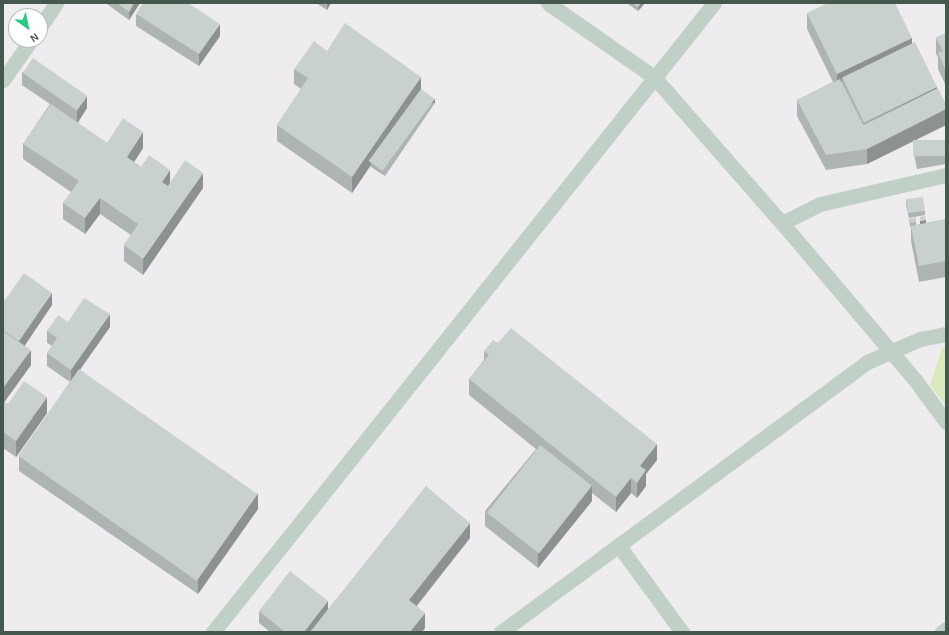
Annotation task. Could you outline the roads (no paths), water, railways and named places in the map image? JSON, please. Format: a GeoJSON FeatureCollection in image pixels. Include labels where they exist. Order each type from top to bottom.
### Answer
{"type":"FeatureCollection","features":[{"type":"Feature","properties":{"kind":"street"},"geometry":{"type":"LineString","coordinates":[[48,15],[56,3]]}},
{"type":"Feature","properties":{"kind":"street"},"geometry":{"type":"LineString","coordinates":[[548,3],[654,78],[782,223],[946,422]]}},
{"type":"Feature","properties":{"kind":"street"},"geometry":{"type":"LineString","coordinates":[[213,632],[714,3]]}},
{"type":"Feature","properties":{"kind":"street"},"geometry":{"type":"LineString","coordinates":[[3,80],[25,48]]}},
{"type":"Feature","properties":{"kind":"street"},"geometry":{"type":"LineString","coordinates":[[782,223],[820,204],[946,175]]}},
{"type":"Feature","properties":{"kind":"street"},"geometry":{"type":"LineString","coordinates":[[501,632],[867,362],[889,351],[920,339],[946,334]]}},
{"type":"Feature","properties":{"kind":"street"},"geometry":{"type":"LineString","coordinates":[[618,546],[682,632]]}},
{"type":"Feature","properties":{"kind":"street"},"geometry":{"type":"LineString","coordinates":[[941,632],[946,628]]}}]}
